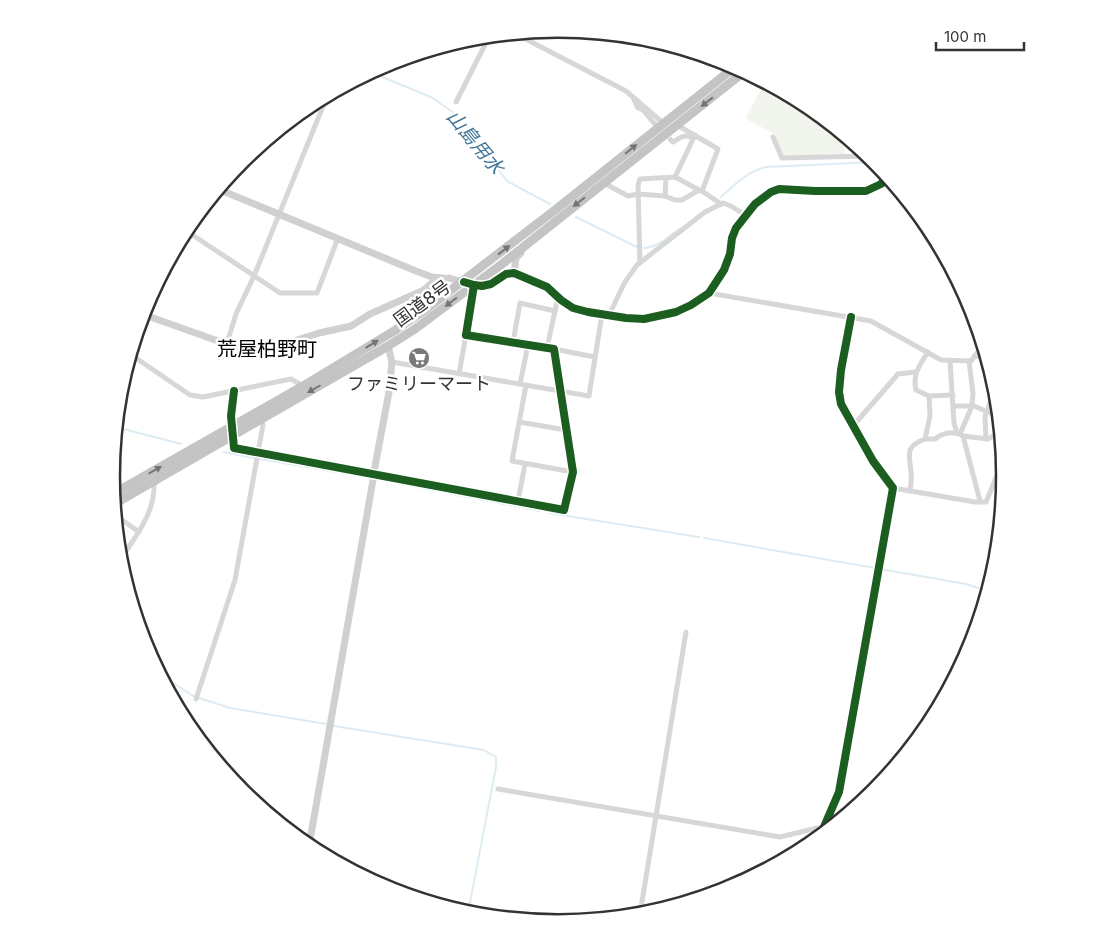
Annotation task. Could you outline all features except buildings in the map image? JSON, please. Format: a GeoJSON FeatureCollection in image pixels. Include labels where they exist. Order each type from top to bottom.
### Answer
{"type":"FeatureCollection","features":[{"type":"Feature","properties":{"kind":"highway","name":"国道8号"},"geometry":{"type":"LineString","coordinates":[[120,490],[303,386],[425,310],[464,282],[728,72]]}},
{"type":"Feature","properties":{"kind":"highway","name":"国道8号"},"geometry":{"type":"LineString","coordinates":[[121,500],[415,329],[556,221],[738,77]]}},
{"type":"Feature","properties":{"kind":"street"},"geometry":{"type":"LineString","coordinates":[[525,38],[626,91],[663,123]]}},
{"type":"Feature","properties":{"kind":"street"},"geometry":{"type":"LineString","coordinates":[[456,102],[486,44]]}},
{"type":"Feature","properties":{"kind":"street"},"geometry":{"type":"LineString","coordinates":[[632,97],[638,108],[643,110],[653,122]]}},
{"type":"Feature","properties":{"kind":"street"},"geometry":{"type":"LineString","coordinates":[[227,343],[236,314],[254,276],[323,106]]}},
{"type":"Feature","properties":{"kind":"street"},"geometry":{"type":"LineString","coordinates":[[677,125],[694,137]]}},
{"type":"Feature","properties":{"kind":"street"},"geometry":{"type":"LineString","coordinates":[[604,183],[628,196],[638,194],[665,196],[675,200],[682,200],[702,191],[718,149],[688,135],[673,142]]}},
{"type":"Feature","properties":{"kind":"street"},"geometry":{"type":"LineString","coordinates":[[675,177],[694,137]]}},
{"type":"Feature","properties":{"kind":"street"},"geometry":{"type":"LineString","coordinates":[[773,137],[782,158],[858,156]]}},
{"type":"Feature","properties":{"kind":"street"},"geometry":{"type":"LineString","coordinates":[[640,262],[638,194],[640,179],[675,177],[702,191],[721,204],[731,206],[745,215]]}},
{"type":"Feature","properties":{"kind":"street"},"geometry":{"type":"LineString","coordinates":[[665,196],[666,178]]}},
{"type":"Feature","properties":{"kind":"street"},"geometry":{"type":"LineString","coordinates":[[226,191],[432,277],[449,278],[474,285],[491,284],[506,274],[514,273],[547,287],[558,298],[573,308],[606,315],[644,319],[676,312],[709,293],[724,270],[736,228],[755,204],[771,192],[779,189],[815,192],[866,191],[883,182]]}},
{"type":"Feature","properties":{"kind":"street"},"geometry":{"type":"LineString","coordinates":[[392,362],[589,396],[595,357],[606,315],[625,282],[640,262],[705,212],[721,204]]}},
{"type":"Feature","properties":{"kind":"street"},"geometry":{"type":"LineString","coordinates":[[514,273],[516,258],[547,233],[556,221]]}},
{"type":"Feature","properties":{"kind":"street"},"geometry":{"type":"LineString","coordinates":[[192,235],[280,293],[317,293],[338,238]]}},
{"type":"Feature","properties":{"kind":"street"},"geometry":{"type":"LineString","coordinates":[[150,317],[235,347],[253,349],[275,347],[319,333],[352,326],[370,314],[424,290],[432,283],[449,278]]}},
{"type":"Feature","properties":{"kind":"street"},"geometry":{"type":"LineString","coordinates":[[459,374],[474,285]]}},
{"type":"Feature","properties":{"kind":"street"},"geometry":{"type":"LineString","coordinates":[[424,290],[425,310]]}},
{"type":"Feature","properties":{"kind":"street"},"geometry":{"type":"LineString","coordinates":[[709,293],[871,321],[942,360],[969,361],[978,352]]}},
{"type":"Feature","properties":{"kind":"street"},"geometry":{"type":"LineString","coordinates":[[547,348],[558,298]]}},
{"type":"Feature","properties":{"kind":"street"},"geometry":{"type":"LineString","coordinates":[[513,342],[520,303],[555,310]]}},
{"type":"Feature","properties":{"kind":"street"},"geometry":{"type":"LineString","coordinates":[[851,317],[841,370],[839,392],[841,404],[874,461],[893,488],[975,502],[986,502],[996,478]]}},
{"type":"Feature","properties":{"kind":"street"},"geometry":{"type":"LineString","coordinates":[[466,335],[595,357]]}},
{"type":"Feature","properties":{"kind":"street"},"geometry":{"type":"LineString","coordinates":[[528,345],[519,422],[512,461],[573,472]]}},
{"type":"Feature","properties":{"kind":"street"},"geometry":{"type":"LineString","coordinates":[[311,837],[389,392],[392,362],[388,346]]}},
{"type":"Feature","properties":{"kind":"street"},"geometry":{"type":"LineString","coordinates":[[234,448],[373,477],[564,510],[573,472],[554,349]]}},
{"type":"Feature","properties":{"kind":"street"},"geometry":{"type":"LineString","coordinates":[[928,352],[916,372],[916,390],[929,396],[953,395]]}},
{"type":"Feature","properties":{"kind":"street"},"geometry":{"type":"LineString","coordinates":[[975,356],[979,357]]}},
{"type":"Feature","properties":{"kind":"street"},"geometry":{"type":"LineString","coordinates":[[136,358],[190,395],[204,397],[291,379],[303,386]]}},
{"type":"Feature","properties":{"kind":"street"},"geometry":{"type":"LineString","coordinates":[[950,361],[954,423],[960,435],[980,501]]}},
{"type":"Feature","properties":{"kind":"street"},"geometry":{"type":"LineString","coordinates":[[960,435],[972,406],[973,393],[969,361]]}},
{"type":"Feature","properties":{"kind":"street"},"geometry":{"type":"LineString","coordinates":[[853,426],[898,374],[916,372]]}},
{"type":"Feature","properties":{"kind":"street"},"geometry":{"type":"LineString","coordinates":[[231,416],[234,392]]}},
{"type":"Feature","properties":{"kind":"street"},"geometry":{"type":"LineString","coordinates":[[925,439],[930,416],[929,396]]}},
{"type":"Feature","properties":{"kind":"street"},"geometry":{"type":"LineString","coordinates":[[986,439],[985,416],[990,404]]}},
{"type":"Feature","properties":{"kind":"street"},"geometry":{"type":"LineString","coordinates":[[954,406],[972,406],[991,413]]}},
{"type":"Feature","properties":{"kind":"street"},"geometry":{"type":"LineString","coordinates":[[196,697],[235,580],[263,425],[260,420]]}},
{"type":"Feature","properties":{"kind":"street"},"geometry":{"type":"LineString","coordinates":[[519,422],[566,430]]}},
{"type":"Feature","properties":{"kind":"street"},"geometry":{"type":"LineString","coordinates":[[910,491],[912,478],[908,455],[910,448],[916,442],[925,439],[932,440],[939,435],[960,435],[986,439],[994,435]]}},
{"type":"Feature","properties":{"kind":"street"},"geometry":{"type":"LineString","coordinates":[[518,501],[525,464]]}},
{"type":"Feature","properties":{"kind":"street"},"geometry":{"type":"LineString","coordinates":[[126,550],[139,532],[153,502],[154,481]]}},
{"type":"Feature","properties":{"kind":"street"},"geometry":{"type":"LineString","coordinates":[[827,821],[839,792],[893,488]]}},
{"type":"Feature","properties":{"kind":"street"},"geometry":{"type":"LineString","coordinates":[[123,520],[139,532]]}},
{"type":"Feature","properties":{"kind":"street"},"geometry":{"type":"LineString","coordinates":[[641,905],[686,632]]}},
{"type":"Feature","properties":{"kind":"street"},"geometry":{"type":"LineString","coordinates":[[498,789],[780,837],[819,828]]}},
{"type":"Feature","properties":{"kind":"shaded area"},"geometry":{"type":"Polygon","coordinates":[[[762,88],[801,111],[825,128],[844,144],[845,154],[782,155],[774,134],[745,118],[762,88]]]}},
{"type":"Feature","properties":{"kind":"waterway","name":"山島用水"},"geometry":{"type":"LineString","coordinates":[[379,76],[431,97],[454,113],[507,181],[550,204]]}},
{"type":"Feature","properties":{"kind":"waterway","name":"山島用水"},"geometry":{"type":"LineString","coordinates":[[721,197],[747,175],[766,167],[864,163]]}},
{"type":"Feature","properties":{"kind":"waterway","name":"山島用水"},"geometry":{"type":"LineString","coordinates":[[576,217],[637,247]]}},
{"type":"Feature","properties":{"kind":"waterway","name":"山島用水"},"geometry":{"type":"LineString","coordinates":[[644,248],[658,244],[679,229]]}},
{"type":"Feature","properties":{"kind":"waterway"},"geometry":{"type":"LineString","coordinates":[[123,429],[181,444]]}},
{"type":"Feature","properties":{"kind":"waterway"},"geometry":{"type":"LineString","coordinates":[[224,452],[254,458]]}},
{"type":"Feature","properties":{"kind":"waterway"},"geometry":{"type":"LineString","coordinates":[[260,459],[371,478]]}},
{"type":"Feature","properties":{"kind":"waterway"},"geometry":{"type":"LineString","coordinates":[[376,479],[540,511]]}},
{"type":"Feature","properties":{"kind":"waterway"},"geometry":{"type":"LineString","coordinates":[[549,513],[699,537]]}},
{"type":"Feature","properties":{"kind":"waterway"},"geometry":{"type":"LineString","coordinates":[[704,538],[966,584],[981,589]]}},
{"type":"Feature","properties":{"kind":"waterway"},"geometry":{"type":"LineString","coordinates":[[172,682],[193,696],[230,708],[326,724]]}},
{"type":"Feature","properties":{"kind":"waterway"},"geometry":{"type":"LineString","coordinates":[[334,726],[484,750],[496,757],[496,767],[470,904]]}},
{"type":"Feature","properties":{"kind":"tunnel"},"geometry":{"type":"LineString","coordinates":[[653,122],[673,142]]}},
{"type":"Feature","properties":{"kind":"tunnel"},"geometry":{"type":"LineString","coordinates":[[231,416],[234,448]]}},
{"type":"Feature","properties":{"kind":"cycle path"},"geometry":{"type":"LineString","coordinates":[[464,282],[482,286],[491,284],[506,274],[514,273],[547,287],[573,308],[588,312],[644,319],[676,312],[709,293],[724,270],[736,228],[755,204],[771,192],[779,189],[866,191],[883,182]]}},
{"type":"Feature","properties":{"kind":"cycle path"},"geometry":{"type":"LineString","coordinates":[[234,391],[231,416],[234,448],[564,510],[573,472],[554,349],[466,335],[474,285]]}},
{"type":"Feature","properties":{"kind":"cycle path"},"geometry":{"type":"LineString","coordinates":[[826,822],[839,792],[893,488],[873,461],[841,404],[839,392],[841,370],[851,317]]}},
{"type":"Feature","properties":{"kind":"place","name":"ファミリーマート"},"geometry":{"type":"Point","coordinates":[419,358]}},
{"type":"Feature","properties":{"kind":"district","name":"荒屋柏野町"},"geometry":{"type":"Point","coordinates":[267,349]}}]}
